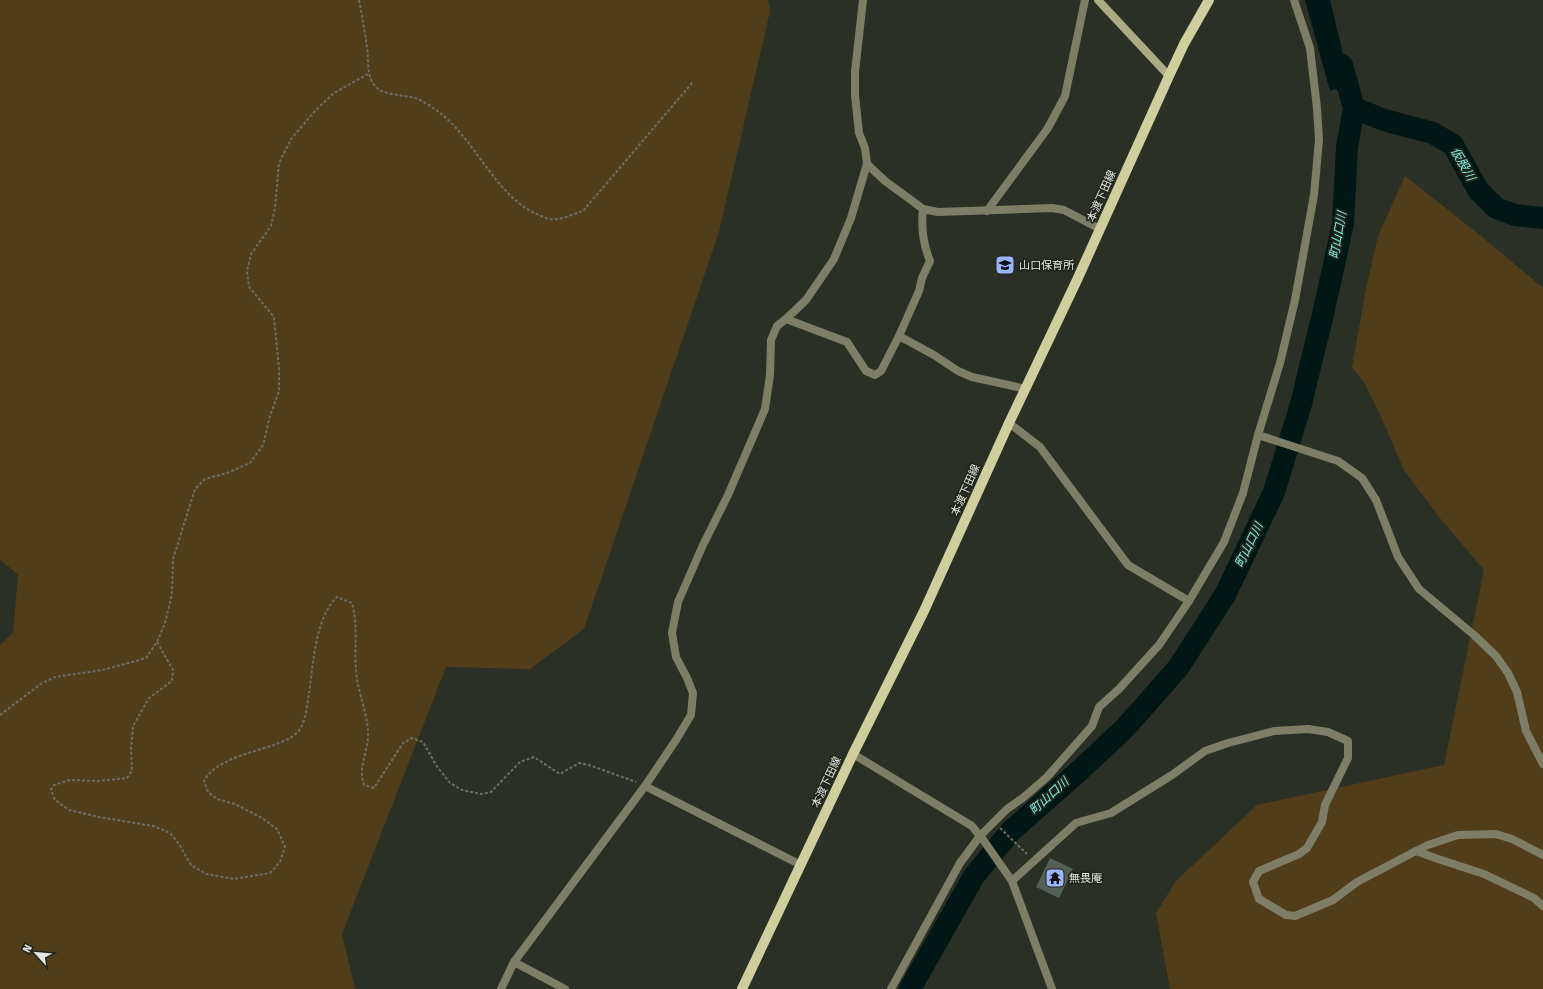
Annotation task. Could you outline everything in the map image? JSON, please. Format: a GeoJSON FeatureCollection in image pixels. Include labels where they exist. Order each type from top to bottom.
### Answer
{"type":"FeatureCollection","features":[{"type":"Feature","properties":{"kind":"main road","name":"本渡下田線"},"geometry":{"type":"LineString","coordinates":[[742,989],[853,754],[924,611],[1008,423],[1026,389],[1184,44],[1209,0]]}},
{"type":"Feature","properties":{"kind":"street"},"geometry":{"type":"LineString","coordinates":[[501,989],[514,962],[645,786],[691,715],[693,693],[688,678],[676,657],[672,633],[678,602],[703,545],[728,495],[765,408],[770,375],[771,340],[777,326],[806,300],[834,259],[851,218],[867,164],[865,148],[859,133],[855,95],[855,72],[863,0]]}},
{"type":"Feature","properties":{"kind":"street"},"geometry":{"type":"LineString","coordinates":[[987,211],[1048,128],[1065,96],[1084,0]]}},
{"type":"Feature","properties":{"kind":"street"},"geometry":{"type":"LineString","coordinates":[[1098,0],[1169,76]]}},
{"type":"Feature","properties":{"kind":"street"},"geometry":{"type":"LineString","coordinates":[[891,989],[960,863],[1007,809],[1024,797],[1047,777],[1092,726],[1099,707],[1119,689],[1159,645],[1224,542],[1261,436],[1280,363],[1295,300],[1316,180],[1319,140],[1310,48],[1294,0]]}},
{"type":"Feature","properties":{"kind":"street"},"geometry":{"type":"LineString","coordinates":[[867,164],[885,181],[923,208],[938,212],[1052,208],[1064,210],[1100,229]]}},
{"type":"Feature","properties":{"kind":"street"},"geometry":{"type":"LineString","coordinates":[[786,319],[846,342],[866,371],[875,375],[881,371],[899,336],[919,291],[922,278],[930,261],[921,226],[923,208]]}},
{"type":"Feature","properties":{"kind":"street"},"geometry":{"type":"LineString","coordinates":[[899,336],[934,355],[958,371],[972,377],[1026,389]]}},
{"type":"Feature","properties":{"kind":"street"},"geometry":{"type":"LineString","coordinates":[[1008,423],[1040,447],[1128,565],[1188,601]]}},
{"type":"Feature","properties":{"kind":"street"},"geometry":{"type":"LineString","coordinates":[[1261,436],[1338,461],[1362,478],[1376,500],[1398,557],[1420,589],[1474,635],[1496,656],[1508,673],[1517,692],[1526,731],[1543,764]]}},
{"type":"Feature","properties":{"kind":"street"},"geometry":{"type":"LineString","coordinates":[[1012,881],[1076,822],[1111,813],[1172,775],[1205,751],[1228,743],[1274,731],[1308,729],[1328,732],[1348,741],[1348,758],[1325,805],[1322,822],[1307,848],[1299,854],[1258,871],[1253,882],[1259,899],[1286,914],[1295,916],[1333,900],[1357,882],[1416,851],[1458,835],[1496,834],[1512,839],[1543,855]]}},
{"type":"Feature","properties":{"kind":"street"},"geometry":{"type":"LineString","coordinates":[[853,754],[972,826],[1012,881],[1052,989]]}},
{"type":"Feature","properties":{"kind":"street"},"geometry":{"type":"LineString","coordinates":[[645,786],[801,865]]}},
{"type":"Feature","properties":{"kind":"street"},"geometry":{"type":"LineString","coordinates":[[1416,851],[1484,874],[1534,898],[1543,906]]}},
{"type":"Feature","properties":{"kind":"street"},"geometry":{"type":"LineString","coordinates":[[514,962],[565,989]]}},
{"type":"Feature","properties":{"kind":"path"},"geometry":{"type":"LineString","coordinates":[[359,0],[367,49],[368,74],[375,87],[386,92],[416,98],[434,108],[460,131],[493,175],[520,204],[534,213],[551,219],[565,217],[582,211],[692,83]]}},
{"type":"Feature","properties":{"kind":"path"},"geometry":{"type":"LineString","coordinates":[[0,715],[42,683],[55,677],[102,670],[136,662],[146,658],[157,642],[165,623],[172,594],[173,559],[185,516],[195,489],[206,479],[228,473],[250,463],[263,445],[270,416],[279,391],[279,368],[274,317],[249,287],[248,270],[251,254],[271,226],[275,208],[279,163],[291,140],[315,111],[334,93],[368,74]]}},
{"type":"Feature","properties":{"kind":"path"},"geometry":{"type":"LineString","coordinates":[[157,642],[173,670],[172,681],[149,698],[133,726],[131,748],[132,771],[127,778],[98,781],[63,781],[54,785],[51,790],[55,800],[69,810],[99,817],[153,826],[170,833],[179,844],[191,865],[206,874],[234,879],[253,877],[270,873],[280,862],[285,847],[277,829],[262,818],[235,804],[217,799],[208,792],[204,781],[208,774],[230,760],[288,740],[300,730],[306,712],[314,655],[322,622],[331,602],[337,597],[352,603],[355,614],[354,651],[357,680],[364,707],[368,737],[361,778],[364,785],[374,788],[403,743],[412,738],[423,742],[436,765],[450,783],[462,790],[481,794],[491,792],[520,762],[534,756],[560,774],[579,763],[589,765],[645,786]]}},
{"type":"Feature","properties":{"kind":"path"},"geometry":{"type":"LineString","coordinates":[[998,825],[1025,852]]}},
{"type":"Feature","properties":{"kind":"shaded area"},"geometry":{"type":"Polygon","coordinates":[[[0,0],[768,0],[770,11],[719,232],[584,629],[530,669],[446,667],[342,934],[355,989],[0,989],[0,645],[13,633],[18,574],[0,560],[0,0]]]}},
{"type":"Feature","properties":{"kind":"shaded area"},"geometry":{"type":"Polygon","coordinates":[[[1305,0],[1330,0],[1351,87],[1348,97],[1336,89],[1330,91],[1305,0]]]}},
{"type":"Feature","properties":{"kind":"shaded area"},"geometry":{"type":"Polygon","coordinates":[[[1405,176],[1481,236],[1543,288],[1543,989],[1170,989],[1156,913],[1176,881],[1257,805],[1444,765],[1484,570],[1439,517],[1404,470],[1365,384],[1352,367],[1366,289],[1378,236],[1405,176]]]}},
{"type":"Feature","properties":{"kind":"building","name":"無畏庵"},"geometry":{"type":"Polygon","coordinates":[[[1050,858],[1073,869],[1059,898],[1036,887],[1050,858]]]}},
{"type":"Feature","properties":{"kind":"waterway","name":"町山口川"},"geometry":{"type":"LineString","coordinates":[[910,989],[974,876],[1011,831],[1125,728],[1178,668],[1225,595],[1274,492],[1301,404],[1343,223],[1347,147],[1354,108],[1342,65]]}},
{"type":"Feature","properties":{"kind":"waterway","name":"仮股川"},"geometry":{"type":"LineString","coordinates":[[1354,108],[1384,120],[1433,133],[1453,145],[1478,190],[1496,208],[1515,215],[1543,218]]}},
{"type":"Feature","properties":{"kind":"place","name":"山口保育所"},"geometry":{"type":"Point","coordinates":[1005,265]}},
{"type":"Feature","properties":{"kind":"place","name":"無畏庵"},"geometry":{"type":"Point","coordinates":[1055,878]}}]}
